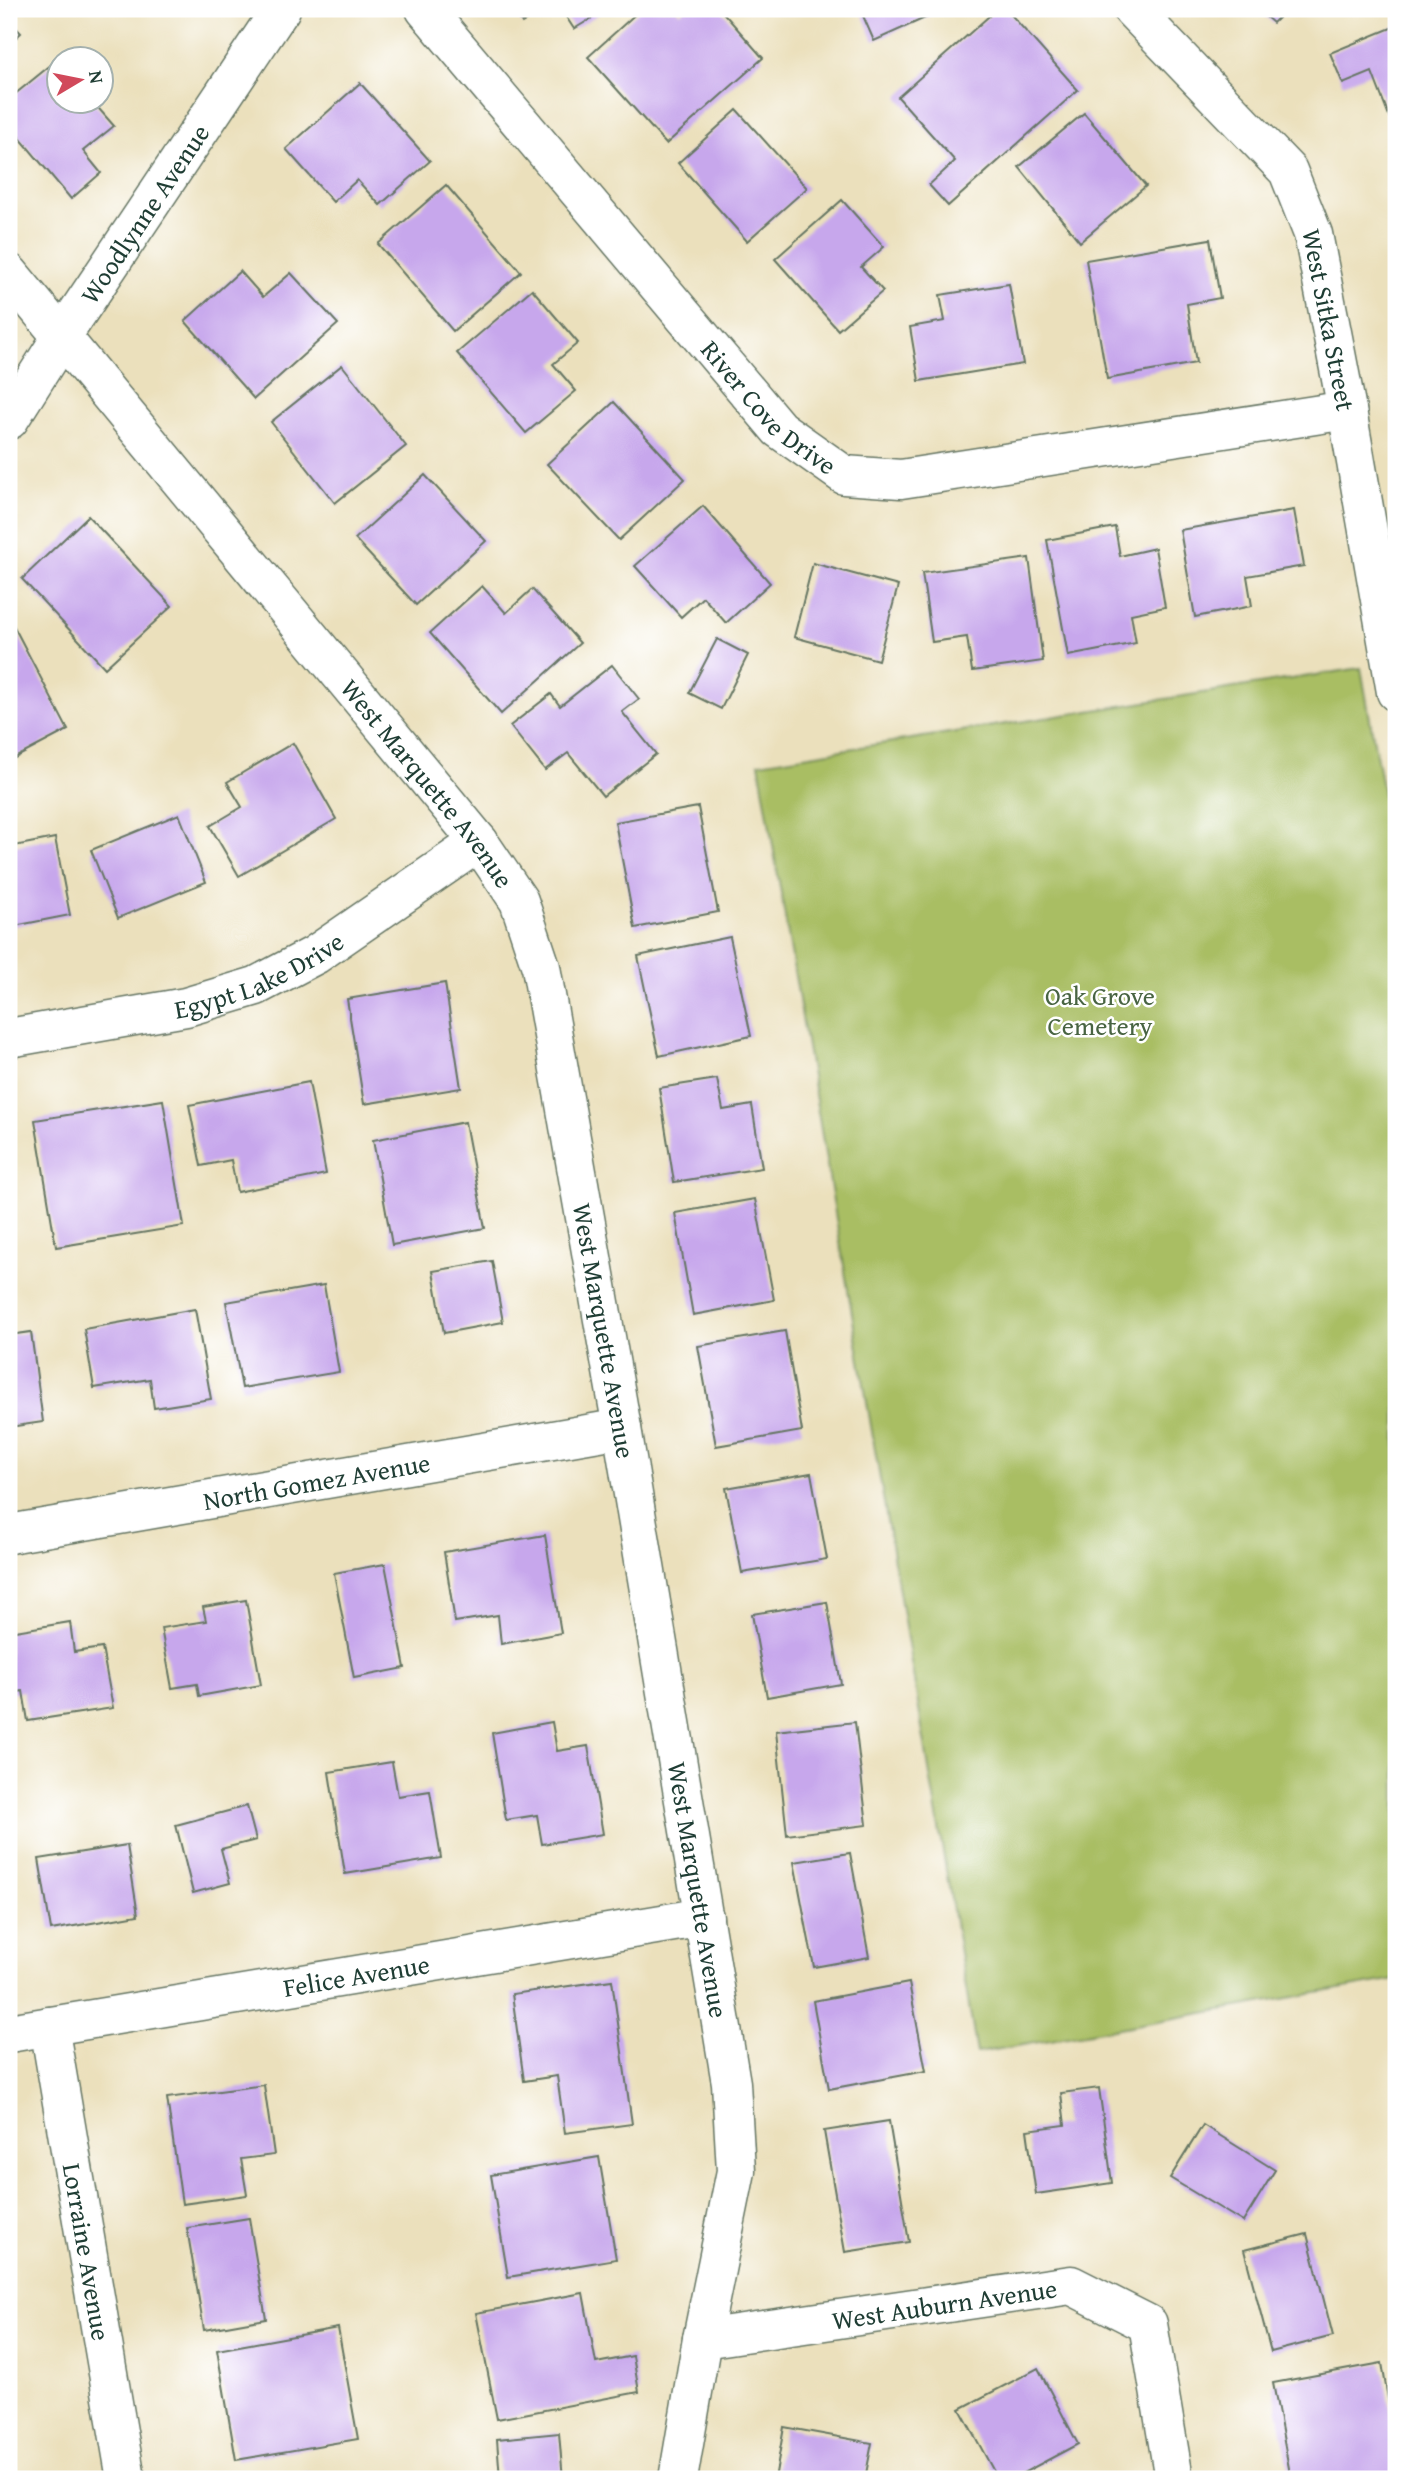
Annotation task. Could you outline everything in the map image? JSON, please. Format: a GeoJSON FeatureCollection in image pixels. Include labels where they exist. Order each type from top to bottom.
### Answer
{"type":"FeatureCollection","features":[{"type":"Feature","properties":{"kind":"street","name":"Woodlynne Avenue"},"geometry":{"type":"LineString","coordinates":[[9,420],[62,336],[281,9]]}},
{"type":"Feature","properties":{"kind":"street","name":"River Cove Drive"},"geometry":{"type":"LineString","coordinates":[[425,9],[779,429],[844,475],[901,478],[1347,410]]}},
{"type":"Feature","properties":{"kind":"street","name":"West Sitka Street"},"geometry":{"type":"LineString","coordinates":[[1132,9],[1288,171],[1313,234],[1396,692]]}},
{"type":"Feature","properties":{"kind":"street","name":"West Marquette Avenue"},"geometry":{"type":"LineString","coordinates":[[9,273],[479,842],[519,901],[541,967],[622,1428],[731,2083],[736,2171],[702,2339],[678,2479]]}},
{"type":"Feature","properties":{"kind":"street","name":"Egypt Lake Drive"},"geometry":{"type":"LineString","coordinates":[[9,1038],[186,1007],[256,986],[315,955],[479,842]]}},
{"type":"Feature","properties":{"kind":"street","name":"North Gomez Avenue"},"geometry":{"type":"LineString","coordinates":[[9,1534],[622,1428]]}},
{"type":"Feature","properties":{"kind":"street","name":"Felice Avenue"},"geometry":{"type":"LineString","coordinates":[[9,2033],[704,1917]]}},
{"type":"Feature","properties":{"kind":"street","name":"Lorraine Avenue"},"geometry":{"type":"LineString","coordinates":[[49,2026],[126,2479]]}},
{"type":"Feature","properties":{"kind":"street","name":"West Auburn Avenue"},"geometry":{"type":"LineString","coordinates":[[702,2339],[1070,2285],[1148,2324],[1174,2479]]}},
{"type":"Feature","properties":{"kind":"green space","name":"Oak Grove Cemetery"},"geometry":{"type":"Polygon","coordinates":[[[1361,668],[1396,867],[1396,1979],[977,2053],[759,763],[1361,668]]]}},
{"type":"Feature","properties":{"kind":"building"},"geometry":{"type":"Polygon","coordinates":[[[513,9],[546,9],[522,23],[513,9]]]}},
{"type":"Feature","properties":{"kind":"building"},"geometry":{"type":"Polygon","coordinates":[[[561,9],[607,9],[574,29],[561,9]]]}},
{"type":"Feature","properties":{"kind":"building"},"geometry":{"type":"Polygon","coordinates":[[[641,9],[676,9],[680,13],[685,9],[720,9],[763,58],[666,144],[588,57],[641,9]]]}},
{"type":"Feature","properties":{"kind":"building"},"geometry":{"type":"Polygon","coordinates":[[[860,9],[945,9],[874,41],[860,9]]]}},
{"type":"Feature","properties":{"kind":"building"},"geometry":{"type":"Polygon","coordinates":[[[997,9],[1006,9],[1078,90],[948,206],[929,185],[955,161],[898,97],[997,9]]]}},
{"type":"Feature","properties":{"kind":"building"},"geometry":{"type":"Polygon","coordinates":[[[1257,9],[1287,9],[1273,23],[1257,9]]]}},
{"type":"Feature","properties":{"kind":"building"},"geometry":{"type":"Polygon","coordinates":[[[9,20],[21,33],[9,44],[9,20]]]}},
{"type":"Feature","properties":{"kind":"building"},"geometry":{"type":"Polygon","coordinates":[[[1396,26],[1396,134],[1372,72],[1343,84],[1330,53],[1396,26]]]}},
{"type":"Feature","properties":{"kind":"building"},"geometry":{"type":"Polygon","coordinates":[[[46,69],[46,116],[105,116],[114,126],[83,151],[101,173],[71,199],[9,125],[9,99],[46,69]]]}},
{"type":"Feature","properties":{"kind":"building"},"geometry":{"type":"Polygon","coordinates":[[[360,83],[430,161],[380,205],[357,180],[333,202],[286,149],[360,83]]]}},
{"type":"Feature","properties":{"kind":"building"},"geometry":{"type":"Polygon","coordinates":[[[737,110],[807,188],[747,241],[678,163],[737,110]]]}},
{"type":"Feature","properties":{"kind":"building"},"geometry":{"type":"Polygon","coordinates":[[[1084,113],[1146,186],[1080,242],[1019,167],[1084,113]]]}},
{"type":"Feature","properties":{"kind":"building"},"geometry":{"type":"Polygon","coordinates":[[[446,185],[521,272],[453,331],[378,244],[446,185]]]}},
{"type":"Feature","properties":{"kind":"building"},"geometry":{"type":"Polygon","coordinates":[[[842,200],[884,247],[861,267],[883,291],[838,330],[775,259],[842,200]]]}},
{"type":"Feature","properties":{"kind":"building"},"geometry":{"type":"Polygon","coordinates":[[[1210,239],[1220,298],[1187,304],[1196,363],[1107,379],[1086,260],[1210,239]]]}},
{"type":"Feature","properties":{"kind":"building"},"geometry":{"type":"Polygon","coordinates":[[[240,271],[263,297],[291,273],[338,324],[254,399],[185,321],[240,271]]]}},
{"type":"Feature","properties":{"kind":"building"},"geometry":{"type":"Polygon","coordinates":[[[1009,284],[1023,364],[919,381],[910,327],[945,321],[940,295],[1009,284]]]}},
{"type":"Feature","properties":{"kind":"building"},"geometry":{"type":"Polygon","coordinates":[[[532,289],[578,343],[553,364],[576,391],[526,433],[457,353],[532,289]]]}},
{"type":"Feature","properties":{"kind":"building"},"geometry":{"type":"Polygon","coordinates":[[[342,365],[406,446],[335,503],[271,422],[342,365]]]}},
{"type":"Feature","properties":{"kind":"building"},"geometry":{"type":"Polygon","coordinates":[[[614,402],[685,479],[619,540],[547,464],[614,402]]]}},
{"type":"Feature","properties":{"kind":"building"},"geometry":{"type":"Polygon","coordinates":[[[425,475],[486,541],[416,605],[355,539],[425,475]]]}},
{"type":"Feature","properties":{"kind":"building"},"geometry":{"type":"Polygon","coordinates":[[[703,506],[770,583],[726,623],[703,597],[681,617],[635,566],[703,506]]]}},
{"type":"Feature","properties":{"kind":"building"},"geometry":{"type":"Polygon","coordinates":[[[1294,510],[1304,566],[1247,576],[1252,606],[1195,617],[1180,530],[1294,510]]]}},
{"type":"Feature","properties":{"kind":"building"},"geometry":{"type":"Polygon","coordinates":[[[88,516],[172,606],[105,668],[22,579],[88,516]]]}},
{"type":"Feature","properties":{"kind":"building"},"geometry":{"type":"Polygon","coordinates":[[[1115,527],[1120,556],[1155,548],[1165,607],[1131,614],[1136,643],[1068,656],[1047,540],[1115,527]]]}},
{"type":"Feature","properties":{"kind":"building"},"geometry":{"type":"Polygon","coordinates":[[[1029,558],[1043,661],[972,671],[967,637],[932,642],[922,573],[1029,558]]]}},
{"type":"Feature","properties":{"kind":"building"},"geometry":{"type":"Polygon","coordinates":[[[813,563],[898,586],[878,660],[794,637],[813,563]]]}},
{"type":"Feature","properties":{"kind":"building"},"geometry":{"type":"Polygon","coordinates":[[[482,586],[506,613],[532,589],[580,643],[501,714],[430,633],[482,586]]]}},
{"type":"Feature","properties":{"kind":"building"},"geometry":{"type":"Polygon","coordinates":[[[9,617],[68,730],[9,761],[9,617]]]}},
{"type":"Feature","properties":{"kind":"building"},"geometry":{"type":"Polygon","coordinates":[[[717,639],[748,655],[721,709],[689,693],[717,639]]]}},
{"type":"Feature","properties":{"kind":"building"},"geometry":{"type":"Polygon","coordinates":[[[612,665],[639,699],[622,712],[656,754],[603,796],[568,753],[545,770],[510,726],[551,694],[560,706],[612,665]]]}},
{"type":"Feature","properties":{"kind":"building"},"geometry":{"type":"Polygon","coordinates":[[[293,743],[336,819],[239,876],[210,826],[242,807],[227,782],[293,743]]]}},
{"type":"Feature","properties":{"kind":"building"},"geometry":{"type":"Polygon","coordinates":[[[698,807],[718,912],[635,928],[615,822],[698,807]]]}},
{"type":"Feature","properties":{"kind":"building"},"geometry":{"type":"Polygon","coordinates":[[[179,814],[206,882],[118,918],[91,850],[179,814]]]}},
{"type":"Feature","properties":{"kind":"building"},"geometry":{"type":"Polygon","coordinates":[[[55,838],[70,915],[9,927],[9,847],[55,838]]]}},
{"type":"Feature","properties":{"kind":"building"},"geometry":{"type":"Polygon","coordinates":[[[730,937],[751,1036],[659,1056],[638,956],[730,937]]]}},
{"type":"Feature","properties":{"kind":"building"},"geometry":{"type":"Polygon","coordinates":[[[445,983],[461,1088],[364,1104],[347,999],[445,983]]]}},
{"type":"Feature","properties":{"kind":"building"},"geometry":{"type":"Polygon","coordinates":[[[717,1079],[723,1110],[752,1105],[762,1168],[674,1182],[659,1088],[717,1079]]]}},
{"type":"Feature","properties":{"kind":"building"},"geometry":{"type":"Polygon","coordinates":[[[309,1082],[326,1174],[237,1192],[231,1160],[201,1166],[189,1105],[309,1082]]]}},
{"type":"Feature","properties":{"kind":"building"},"geometry":{"type":"Polygon","coordinates":[[[163,1100],[184,1226],[56,1247],[35,1120],[163,1100]]]}},
{"type":"Feature","properties":{"kind":"building"},"geometry":{"type":"Polygon","coordinates":[[[465,1122],[485,1228],[392,1245],[373,1140],[465,1122]]]}},
{"type":"Feature","properties":{"kind":"building"},"geometry":{"type":"Polygon","coordinates":[[[755,1199],[774,1300],[693,1315],[675,1213],[755,1199]]]}},
{"type":"Feature","properties":{"kind":"building"},"geometry":{"type":"Polygon","coordinates":[[[492,1261],[503,1322],[444,1333],[433,1271],[492,1261]]]}},
{"type":"Feature","properties":{"kind":"building"},"geometry":{"type":"Polygon","coordinates":[[[324,1285],[339,1372],[242,1388],[226,1302],[324,1285]]]}},
{"type":"Feature","properties":{"kind":"building"},"geometry":{"type":"Polygon","coordinates":[[[195,1309],[211,1399],[154,1408],[150,1379],[94,1388],[84,1329],[195,1309]]]}},
{"type":"Feature","properties":{"kind":"building"},"geometry":{"type":"Polygon","coordinates":[[[785,1331],[802,1431],[716,1446],[698,1346],[785,1331]]]}},
{"type":"Feature","properties":{"kind":"building"},"geometry":{"type":"Polygon","coordinates":[[[31,1332],[43,1422],[9,1427],[9,1335],[31,1332]]]}},
{"type":"Feature","properties":{"kind":"building"},"geometry":{"type":"Polygon","coordinates":[[[811,1473],[827,1559],[742,1573],[726,1488],[811,1473]]]}},
{"type":"Feature","properties":{"kind":"building"},"geometry":{"type":"Polygon","coordinates":[[[545,1535],[561,1633],[501,1644],[498,1615],[455,1622],[444,1552],[545,1535]]]}},
{"type":"Feature","properties":{"kind":"building"},"geometry":{"type":"Polygon","coordinates":[[[385,1564],[405,1668],[354,1678],[334,1573],[385,1564]]]}},
{"type":"Feature","properties":{"kind":"building"},"geometry":{"type":"Polygon","coordinates":[[[246,1600],[261,1685],[199,1696],[197,1684],[172,1688],[161,1628],[206,1621],[203,1607],[246,1600]]]}},
{"type":"Feature","properties":{"kind":"building"},"geometry":{"type":"Polygon","coordinates":[[[827,1602],[841,1684],[767,1697],[752,1614],[827,1602]]]}},
{"type":"Feature","properties":{"kind":"building"},"geometry":{"type":"Polygon","coordinates":[[[70,1622],[74,1652],[102,1648],[113,1708],[28,1721],[23,1691],[9,1694],[9,1632],[70,1622]]]}},
{"type":"Feature","properties":{"kind":"building"},"geometry":{"type":"Polygon","coordinates":[[[552,1722],[557,1751],[588,1746],[603,1834],[542,1844],[537,1815],[506,1820],[492,1733],[552,1722]]]}},
{"type":"Feature","properties":{"kind":"building"},"geometry":{"type":"Polygon","coordinates":[[[855,1722],[867,1825],[787,1835],[776,1731],[855,1722]]]}},
{"type":"Feature","properties":{"kind":"building"},"geometry":{"type":"Polygon","coordinates":[[[392,1762],[398,1796],[430,1791],[441,1858],[345,1874],[329,1772],[392,1762]]]}},
{"type":"Feature","properties":{"kind":"building"},"geometry":{"type":"Polygon","coordinates":[[[247,1806],[256,1840],[221,1849],[230,1883],[193,1893],[176,1825],[247,1806]]]}},
{"type":"Feature","properties":{"kind":"building"},"geometry":{"type":"Polygon","coordinates":[[[127,1845],[138,1915],[51,1930],[39,1859],[127,1845]]]}},
{"type":"Feature","properties":{"kind":"building"},"geometry":{"type":"Polygon","coordinates":[[[850,1853],[869,1957],[814,1967],[794,1862],[850,1853]]]}},
{"type":"Feature","properties":{"kind":"building"},"geometry":{"type":"Polygon","coordinates":[[[612,1980],[632,2124],[565,2133],[557,2076],[524,2081],[512,1994],[612,1980]]]}},
{"type":"Feature","properties":{"kind":"building"},"geometry":{"type":"Polygon","coordinates":[[[909,1983],[926,2071],[829,2089],[813,2001],[909,1983]]]}},
{"type":"Feature","properties":{"kind":"building"},"geometry":{"type":"Polygon","coordinates":[[[264,2085],[274,2155],[241,2159],[247,2195],[182,2204],[167,2098],[264,2085]]]}},
{"type":"Feature","properties":{"kind":"building"},"geometry":{"type":"Polygon","coordinates":[[[1099,2088],[1112,2183],[1036,2194],[1027,2130],[1065,2125],[1061,2093],[1099,2088]]]}},
{"type":"Feature","properties":{"kind":"building"},"geometry":{"type":"Polygon","coordinates":[[[889,2121],[909,2242],[845,2252],[824,2131],[889,2121]]]}},
{"type":"Feature","properties":{"kind":"building"},"geometry":{"type":"Polygon","coordinates":[[[1203,2125],[1275,2170],[1243,2222],[1170,2178],[1203,2125]]]}},
{"type":"Feature","properties":{"kind":"building"},"geometry":{"type":"Polygon","coordinates":[[[599,2157],[616,2259],[508,2277],[491,2175],[599,2157]]]}},
{"type":"Feature","properties":{"kind":"building"},"geometry":{"type":"Polygon","coordinates":[[[249,2218],[266,2319],[204,2330],[187,2228],[249,2218]]]}},
{"type":"Feature","properties":{"kind":"building"},"geometry":{"type":"Polygon","coordinates":[[[1307,2234],[1333,2336],[1271,2352],[1244,2250],[1307,2234]]]}},
{"type":"Feature","properties":{"kind":"building"},"geometry":{"type":"Polygon","coordinates":[[[583,2293],[596,2363],[633,2356],[639,2392],[497,2419],[476,2313],[583,2293]]]}},
{"type":"Feature","properties":{"kind":"building"},"geometry":{"type":"Polygon","coordinates":[[[338,2328],[358,2439],[236,2460],[217,2350],[338,2328]]]}},
{"type":"Feature","properties":{"kind":"building"},"geometry":{"type":"Polygon","coordinates":[[[1382,2363],[1396,2446],[1396,2479],[1291,2479],[1273,2383],[1382,2363]]]}},
{"type":"Feature","properties":{"kind":"building"},"geometry":{"type":"Polygon","coordinates":[[[1038,2368],[1078,2444],[1012,2479],[998,2479],[960,2409],[1038,2368]]]}},
{"type":"Feature","properties":{"kind":"building"},"geometry":{"type":"Polygon","coordinates":[[[784,2427],[872,2443],[865,2479],[775,2479],[784,2427]]]}},
{"type":"Feature","properties":{"kind":"building"},"geometry":{"type":"Polygon","coordinates":[[[559,2433],[563,2479],[500,2479],[497,2439],[559,2433]]]}},
{"type":"Feature","properties":{"kind":"building"},"geometry":{"type":"Polygon","coordinates":[[[309,2472],[311,2479],[277,2479],[277,2478],[309,2472]]]}}]}
